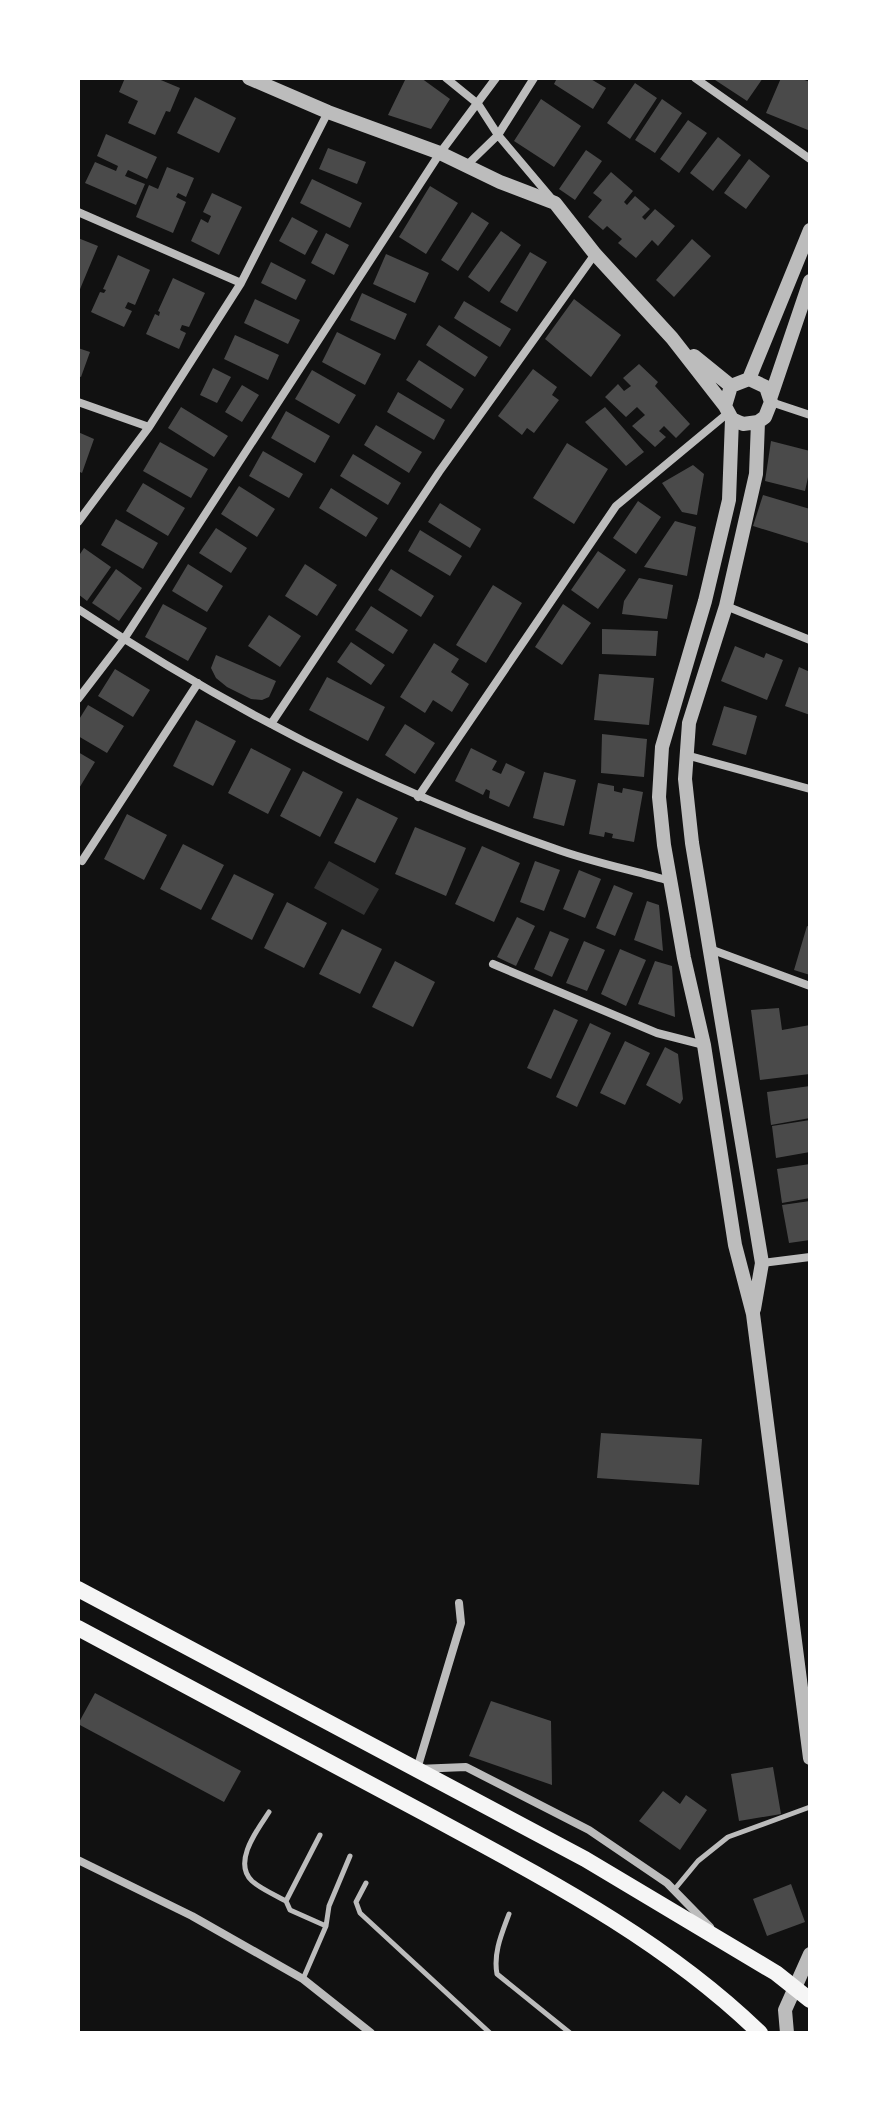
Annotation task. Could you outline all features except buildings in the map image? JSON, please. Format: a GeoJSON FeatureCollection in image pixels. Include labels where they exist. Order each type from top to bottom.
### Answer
{"type":"FeatureCollection","features":[{"type":"Feature","properties":{"kind":"main road"},"geometry":{"type":"LineString","coordinates":[[78,1589],[585,1859],[794,1985],[810,2000]]}},
{"type":"Feature","properties":{"kind":"main road"},"geometry":{"type":"LineString","coordinates":[[78,1628],[545,1877],[637,1933],[729,2003],[760,2033]]}},
{"type":"Feature","properties":{"kind":"street"},"geometry":{"type":"LineString","coordinates":[[249,78],[328,112],[440,153],[555,203]]}},
{"type":"Feature","properties":{"kind":"street"},"geometry":{"type":"LineString","coordinates":[[446,78],[478,104],[498,135],[595,254],[672,338],[729,412],[743,424],[758,422],[765,417],[810,281]]}},
{"type":"Feature","properties":{"kind":"street"},"geometry":{"type":"LineString","coordinates":[[78,699],[124,639],[440,153],[496,78]]}},
{"type":"Feature","properties":{"kind":"street"},"geometry":{"type":"LineString","coordinates":[[466,166],[498,135],[534,78]]}},
{"type":"Feature","properties":{"kind":"street"},"geometry":{"type":"LineString","coordinates":[[695,78],[810,159]]}},
{"type":"Feature","properties":{"kind":"street"},"geometry":{"type":"LineString","coordinates":[[78,522],[149,427],[241,283],[328,112]]}},
{"type":"Feature","properties":{"kind":"street"},"geometry":{"type":"LineString","coordinates":[[78,212],[241,283]]}},
{"type":"Feature","properties":{"kind":"street"},"geometry":{"type":"LineString","coordinates":[[749,379],[810,230]]}},
{"type":"Feature","properties":{"kind":"street"},"geometry":{"type":"LineString","coordinates":[[271,724],[439,472],[595,254]]}},
{"type":"Feature","properties":{"kind":"street"},"geometry":{"type":"LineString","coordinates":[[672,338],[731,386]]}},
{"type":"Feature","properties":{"kind":"street"},"geometry":{"type":"LineString","coordinates":[[731,386],[741,380],[760,382],[766,387],[771,401]]}},
{"type":"Feature","properties":{"kind":"street"},"geometry":{"type":"LineString","coordinates":[[731,386],[729,500],[705,601],[662,747],[659,797],[684,958],[704,1045],[735,1245],[753,1314],[810,1758]]}},
{"type":"Feature","properties":{"kind":"street"},"geometry":{"type":"LineString","coordinates":[[771,401],[810,415]]}},
{"type":"Feature","properties":{"kind":"street"},"geometry":{"type":"LineString","coordinates":[[78,402],[149,427]]}},
{"type":"Feature","properties":{"kind":"street"},"geometry":{"type":"LineString","coordinates":[[418,797],[616,506],[729,412]]}},
{"type":"Feature","properties":{"kind":"street"},"geometry":{"type":"LineString","coordinates":[[753,1314],[762,1263],[692,843],[685,779],[689,723],[726,606],[756,474],[758,422]]}},
{"type":"Feature","properties":{"kind":"street"},"geometry":{"type":"LineString","coordinates":[[705,601],[726,606],[810,640]]}},
{"type":"Feature","properties":{"kind":"street"},"geometry":{"type":"LineString","coordinates":[[78,609],[271,724],[418,797],[556,849],[671,881]]}},
{"type":"Feature","properties":{"kind":"street"},"geometry":{"type":"LineString","coordinates":[[82,861],[198,683]]}},
{"type":"Feature","properties":{"kind":"street"},"geometry":{"type":"LineString","coordinates":[[662,747],[810,789]]}},
{"type":"Feature","properties":{"kind":"street"},"geometry":{"type":"LineString","coordinates":[[684,958],[710,949],[810,986]]}},
{"type":"Feature","properties":{"kind":"street"},"geometry":{"type":"LineString","coordinates":[[493,964],[657,1033],[704,1045]]}},
{"type":"Feature","properties":{"kind":"street"},"geometry":{"type":"LineString","coordinates":[[762,1263],[810,1257]]}},
{"type":"Feature","properties":{"kind":"street"},"geometry":{"type":"LineString","coordinates":[[459,1603],[461,1623],[417,1769],[466,1767],[589,1830],[674,1890],[727,1944]]}},
{"type":"Feature","properties":{"kind":"street"},"geometry":{"type":"LineString","coordinates":[[78,1860],[192,1916],[303,1979],[371,2033]]}},
{"type":"Feature","properties":{"kind":"street"},"geometry":{"type":"LineString","coordinates":[[787,2033],[785,2010],[810,1954]]}},
{"type":"Feature","properties":{"kind":"lane"},"geometry":{"type":"LineString","coordinates":[[674,1890],[698,1861],[728,1837],[810,1807]]}},
{"type":"Feature","properties":{"kind":"lane"},"geometry":{"type":"LineString","coordinates":[[269,1812],[249,1844],[245,1863],[247,1875],[254,1883],[286,1901],[290,1910],[326,1926]]}},
{"type":"Feature","properties":{"kind":"lane"},"geometry":{"type":"LineString","coordinates":[[286,1901],[320,1835]]}},
{"type":"Feature","properties":{"kind":"lane"},"geometry":{"type":"LineString","coordinates":[[303,1979],[326,1926],[329,1906],[350,1856]]}},
{"type":"Feature","properties":{"kind":"lane"},"geometry":{"type":"LineString","coordinates":[[366,1883],[356,1902],[360,1913],[490,2033]]}},
{"type":"Feature","properties":{"kind":"lane"},"geometry":{"type":"LineString","coordinates":[[509,1914],[498,1946],[497,1974],[570,2033]]}},
{"type":"Feature","properties":{"kind":"shaded area"},"geometry":{"type":"Polygon","coordinates":[[[329,861],[379,889],[364,915],[314,888],[329,861]]]}}]}
